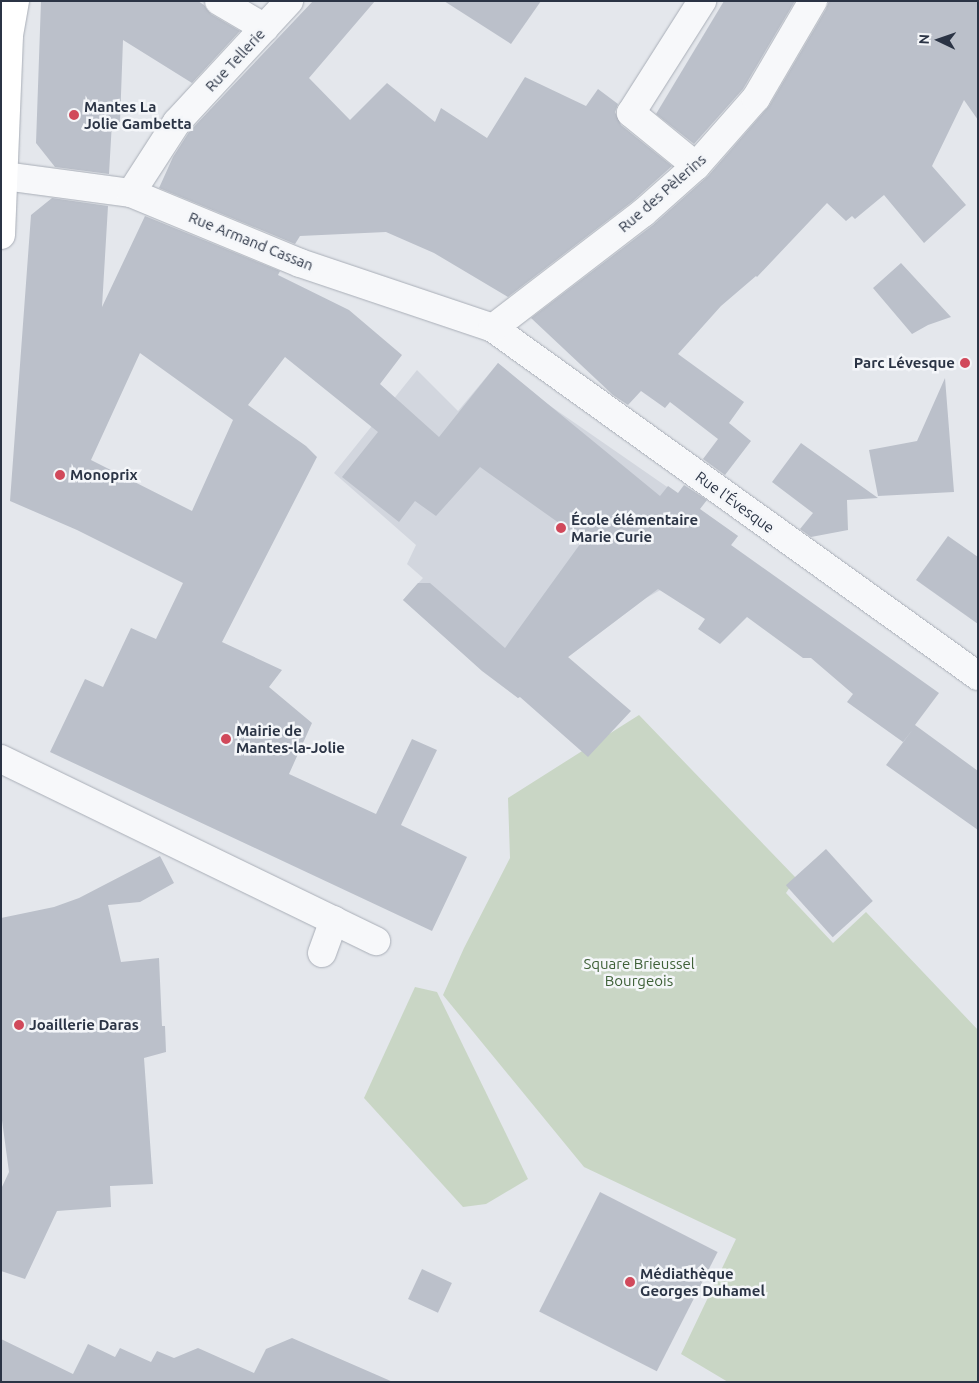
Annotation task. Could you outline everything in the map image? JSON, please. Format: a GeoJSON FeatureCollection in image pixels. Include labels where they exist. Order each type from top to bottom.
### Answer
{"type":"FeatureCollection","features":[{"type":"Feature","properties":{"kind":"main road"},"geometry":{"type":"LineString","coordinates":[[1,235],[9,36],[15,1]]}},
{"type":"Feature","properties":{"kind":"street"},"geometry":{"type":"LineString","coordinates":[[219,1],[265,28]]}},
{"type":"Feature","properties":{"kind":"street","name":"Rue Tellerie"},"geometry":{"type":"LineString","coordinates":[[131,193],[177,122],[289,1]]}},
{"type":"Feature","properties":{"kind":"street"},"geometry":{"type":"LineString","coordinates":[[696,166],[631,113],[702,1]]}},
{"type":"Feature","properties":{"kind":"street","name":"Rue des Pèlerins"},"geometry":{"type":"LineString","coordinates":[[493,328],[643,213],[696,166],[756,98],[814,1]]}},
{"type":"Feature","properties":{"kind":"street","name":"Rue Armand Cassan"},"geometry":{"type":"LineString","coordinates":[[3,167],[131,193],[300,262],[493,328]]}},
{"type":"Feature","properties":{"kind":"street","name":"Rue l'Évesque"},"geometry":{"type":"LineString","coordinates":[[493,328],[978,676]]}},
{"type":"Feature","properties":{"kind":"street"},"geometry":{"type":"LineString","coordinates":[[1,759],[376,941]]}},
{"type":"Feature","properties":{"kind":"street"},"geometry":{"type":"LineString","coordinates":[[322,952],[334,920]]}},
{"type":"Feature","properties":{"kind":"shaded area","name":"École élémentaire Marie Curie"},"geometry":{"type":"Polygon","coordinates":[[[498,363],[546,403],[738,536],[715,566],[675,582],[646,598],[518,698],[481,669],[403,600],[423,578],[407,564],[416,545],[334,473],[417,370],[458,411],[498,363]]]}},
{"type":"Feature","properties":{"kind":"green space","name":"Square Brieussel Bourgeois"},"geometry":{"type":"Polygon","coordinates":[[[639,715],[796,878],[786,893],[833,943],[866,912],[978,1030],[978,1382],[728,1382],[681,1354],[736,1239],[584,1167],[443,995],[464,948],[510,858],[508,798],[639,715]]]}},
{"type":"Feature","properties":{"kind":"green space"},"geometry":{"type":"Polygon","coordinates":[[[415,987],[437,992],[528,1179],[486,1204],[463,1207],[364,1098],[415,987]]]}},
{"type":"Feature","properties":{"kind":"building"},"geometry":{"type":"Polygon","coordinates":[[[41,1],[198,1],[211,14],[240,31],[192,83],[123,40],[120,122],[112,122],[109,174],[55,167],[36,143],[41,1]]]}},
{"type":"Feature","properties":{"kind":"building"},"geometry":{"type":"Polygon","coordinates":[[[313,1],[375,1],[309,78],[350,120],[387,83],[435,122],[441,108],[487,138],[525,77],[586,106],[598,89],[618,104],[615,112],[621,125],[672,166],[633,201],[508,297],[434,253],[386,232],[300,236],[295,244],[159,188],[173,157],[189,132],[313,1]]]}},
{"type":"Feature","properties":{"kind":"building"},"geometry":{"type":"Polygon","coordinates":[[[444,1],[541,1],[511,44],[444,1]]]}},
{"type":"Feature","properties":{"kind":"building"},"geometry":{"type":"Polygon","coordinates":[[[724,1],[795,1],[743,89],[694,144],[656,114],[724,1]]]}},
{"type":"Feature","properties":{"kind":"building"},"geometry":{"type":"Polygon","coordinates":[[[829,1],[978,1],[978,120],[964,100],[932,166],[966,205],[924,243],[884,195],[855,219],[852,216],[846,221],[827,203],[757,277],[721,306],[678,354],[744,402],[729,423],[751,441],[725,475],[703,459],[718,439],[670,402],[665,408],[641,391],[628,405],[613,395],[531,318],[653,225],[708,176],[769,106],[829,1]]]}},
{"type":"Feature","properties":{"kind":"building"},"geometry":{"type":"Polygon","coordinates":[[[52,198],[108,206],[102,307],[145,216],[280,271],[278,275],[349,310],[402,355],[380,384],[439,437],[498,363],[660,496],[668,486],[678,493],[684,485],[707,500],[700,509],[738,536],[731,545],[939,693],[915,725],[978,771],[978,830],[886,765],[913,729],[903,742],[847,702],[853,694],[811,658],[803,658],[747,617],[720,644],[698,629],[705,619],[658,589],[568,657],[631,711],[588,757],[520,697],[518,698],[482,671],[403,600],[418,583],[430,583],[505,648],[583,540],[480,467],[436,516],[415,501],[399,522],[342,477],[378,432],[285,357],[248,405],[306,446],[317,457],[222,642],[282,670],[269,687],[312,723],[289,774],[376,814],[412,739],[437,750],[401,825],[467,857],[432,931],[50,752],[85,679],[103,687],[131,628],[156,639],[183,583],[77,530],[10,501],[31,215],[52,198]],[[140,353],[91,460],[192,511],[233,420],[140,353]]]}},
{"type":"Feature","properties":{"kind":"building"},"geometry":{"type":"Polygon","coordinates":[[[901,263],[951,317],[928,325],[912,334],[873,288],[901,263]]]}},
{"type":"Feature","properties":{"kind":"building"},"geometry":{"type":"Polygon","coordinates":[[[945,378],[954,492],[878,496],[869,450],[917,441],[945,378]]]}},
{"type":"Feature","properties":{"kind":"building"},"geometry":{"type":"Polygon","coordinates":[[[801,443],[878,498],[847,500],[848,530],[811,537],[800,529],[813,513],[772,482],[801,443]]]}},
{"type":"Feature","properties":{"kind":"building"},"geometry":{"type":"Polygon","coordinates":[[[948,536],[978,557],[978,624],[916,580],[948,536]]]}},
{"type":"Feature","properties":{"kind":"building"},"geometry":{"type":"Polygon","coordinates":[[[826,849],[873,901],[833,937],[786,885],[826,849]]]}},
{"type":"Feature","properties":{"kind":"building"},"geometry":{"type":"Polygon","coordinates":[[[160,856],[174,883],[140,902],[108,905],[121,962],[159,958],[162,1026],[165,1026],[166,1052],[144,1058],[153,1184],[110,1186],[111,1207],[57,1211],[25,1279],[1,1271],[1,1189],[9,1172],[1,1113],[1,918],[54,907],[79,898],[160,856]]]}},
{"type":"Feature","properties":{"kind":"building","name":"Médiathèque Georges Duhamel"},"geometry":{"type":"Polygon","coordinates":[[[600,1192],[718,1252],[657,1371],[539,1311],[600,1192]]]}},
{"type":"Feature","properties":{"kind":"building"},"geometry":{"type":"Polygon","coordinates":[[[422,1269],[452,1283],[438,1313],[408,1299],[422,1269]]]}},
{"type":"Feature","properties":{"kind":"building"},"geometry":{"type":"Polygon","coordinates":[[[292,1338],[393,1382],[1,1382],[1,1339],[73,1374],[88,1344],[115,1357],[120,1348],[151,1362],[157,1351],[174,1358],[198,1348],[254,1373],[266,1349],[292,1338]]]}},
{"type":"Feature","properties":{"kind":"place","name":"Mantes La Jolie Gambetta"},"geometry":{"type":"Point","coordinates":[74,115]}},
{"type":"Feature","properties":{"kind":"place","name":"Parc Lévesque"},"geometry":{"type":"Point","coordinates":[965,363]}},
{"type":"Feature","properties":{"kind":"place","name":"Monoprix"},"geometry":{"type":"Point","coordinates":[60,475]}},
{"type":"Feature","properties":{"kind":"place","name":"École élémentaire Marie Curie"},"geometry":{"type":"Point","coordinates":[561,528]}},
{"type":"Feature","properties":{"kind":"place","name":"Mairie de Mantes-la-Jolie"},"geometry":{"type":"Point","coordinates":[226,739]}},
{"type":"Feature","properties":{"kind":"place","name":"Joaillerie Daras"},"geometry":{"type":"Point","coordinates":[19,1025]}},
{"type":"Feature","properties":{"kind":"place","name":"Médiathèque Georges Duhamel"},"geometry":{"type":"Point","coordinates":[630,1282]}}]}
